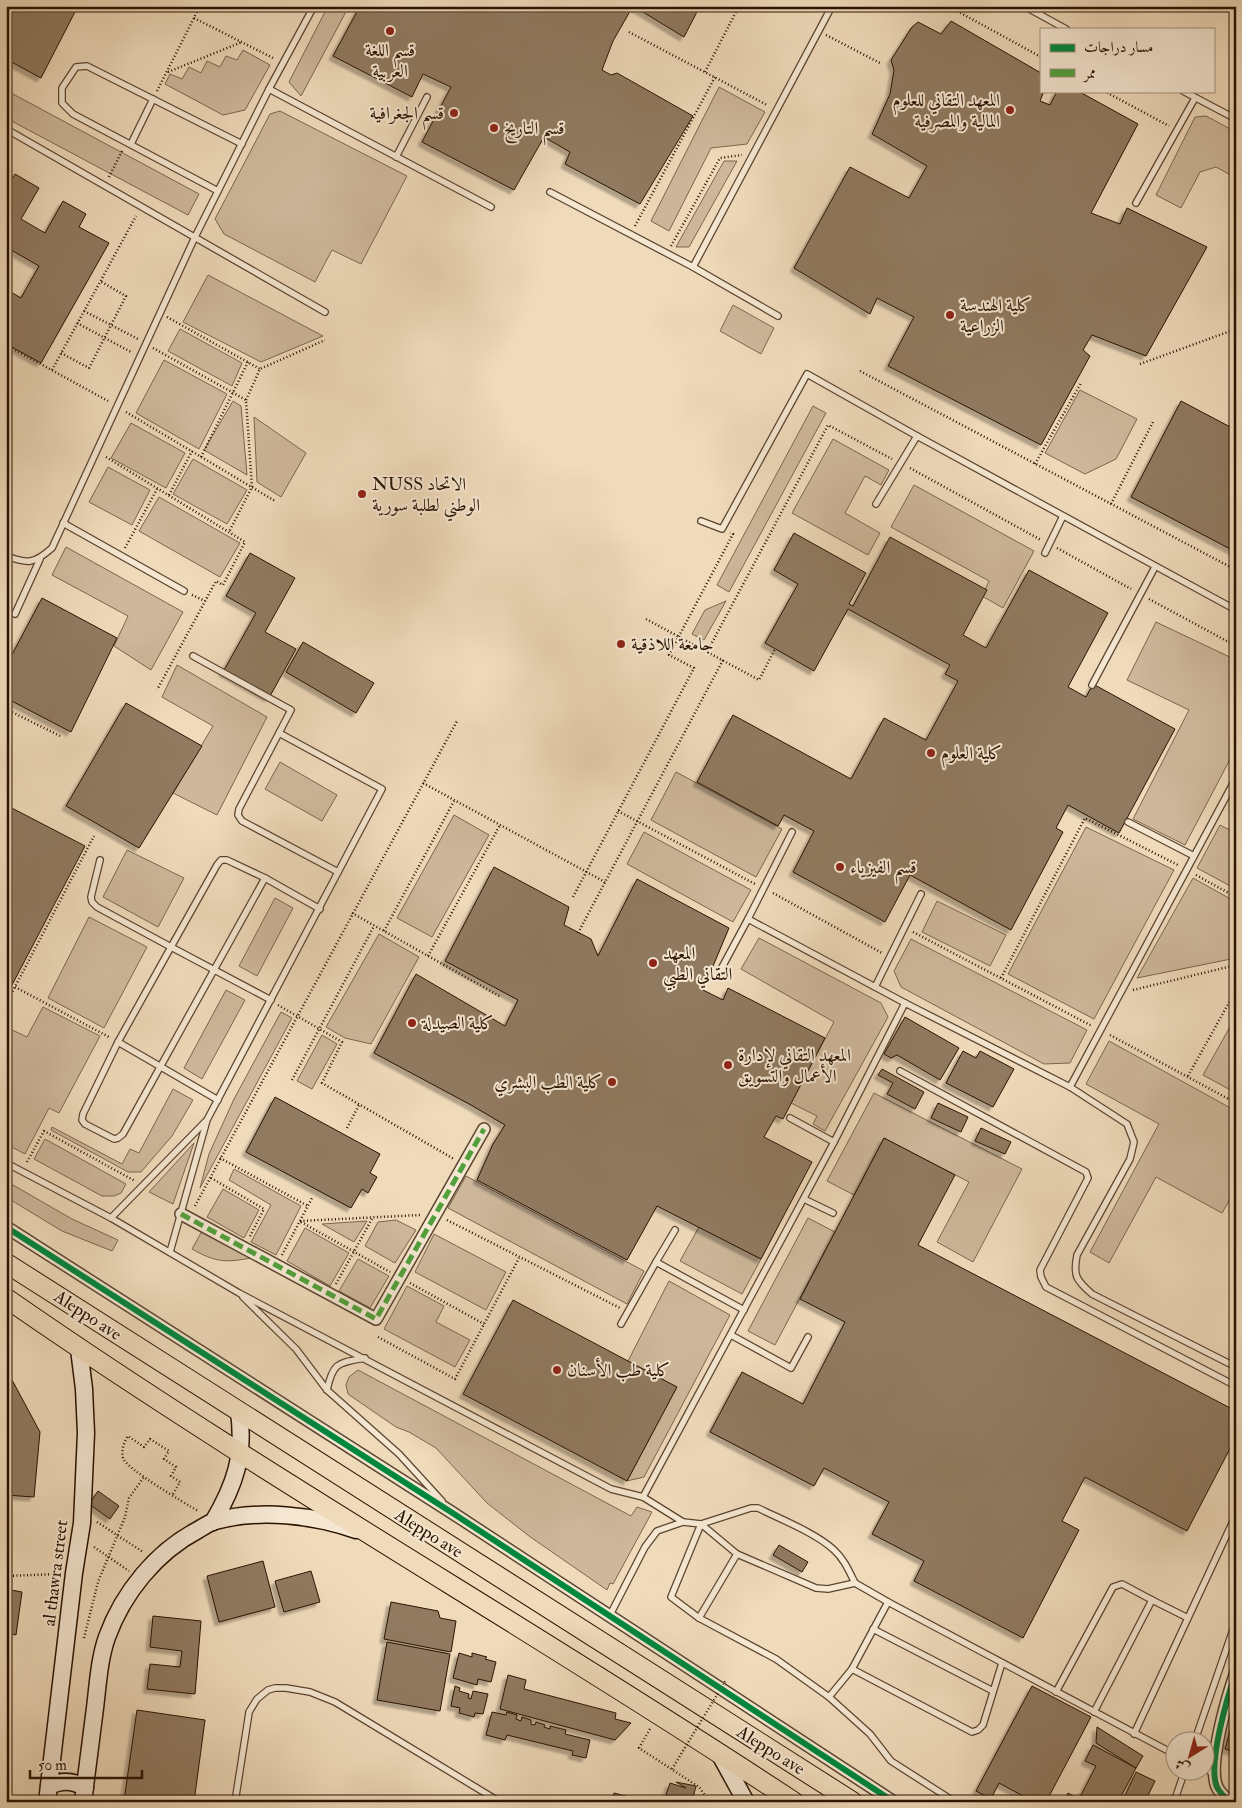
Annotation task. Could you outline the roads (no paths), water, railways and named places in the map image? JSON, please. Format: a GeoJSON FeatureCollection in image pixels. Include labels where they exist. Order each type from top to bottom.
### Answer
{"type":"FeatureCollection","features":[{"type":"Feature","properties":{"kind":"main road","name":"Aleppo ave"},"geometry":{"type":"LineString","coordinates":[[6,1262],[852,1802]]}},
{"type":"Feature","properties":{"kind":"main road","name":"Aleppo ave"},"geometry":{"type":"LineString","coordinates":[[6,1298],[79,1348],[366,1533],[717,1751],[794,1802]]}},
{"type":"Feature","properties":{"kind":"main road","name":"al thawra street"},"geometry":{"type":"LineString","coordinates":[[48,1794],[83,1512],[86,1433],[84,1389],[79,1348]]}},
{"type":"Feature","properties":{"kind":"main road"},"geometry":{"type":"LineString","coordinates":[[213,1522],[231,1488],[241,1452],[242,1439],[239,1412]]}},
{"type":"Feature","properties":{"kind":"main road"},"geometry":{"type":"LineString","coordinates":[[84,1795],[100,1663],[108,1637],[118,1612],[132,1590],[156,1561],[190,1534],[213,1522],[257,1516],[302,1517],[345,1526],[366,1533]]}},
{"type":"Feature","properties":{"kind":"main road"},"geometry":{"type":"LineString","coordinates":[[717,1751],[746,1802]]}},
{"type":"Feature","properties":{"kind":"main road"},"geometry":{"type":"LineString","coordinates":[[48,1794],[61,1781],[67,1781],[80,1785],[84,1795]]}},
{"type":"Feature","properties":{"kind":"street"},"geometry":{"type":"LineString","coordinates":[[184,1216],[376,1319],[484,1129]]}},
{"type":"Feature","properties":{"kind":"street"},"geometry":{"type":"LineString","coordinates":[[6,1227],[451,1512],[894,1802]]}},
{"type":"Feature","properties":{"kind":"street"},"geometry":{"type":"LineString","coordinates":[[1214,1749],[1223,1710],[1235,1674]]}},
{"type":"Feature","properties":{"kind":"street"},"geometry":{"type":"LineString","coordinates":[[1214,1780],[1229,1802]]}},
{"type":"Feature","properties":{"kind":"lane"},"geometry":{"type":"LineString","coordinates":[[15,614],[40,559],[52,548],[195,237],[269,89],[314,6]]}},
{"type":"Feature","properties":{"kind":"lane"},"geometry":{"type":"LineString","coordinates":[[693,267],[832,6]]}},
{"type":"Feature","properties":{"kind":"lane"},"geometry":{"type":"LineString","coordinates":[[1024,6],[1064,28]]}},
{"type":"Feature","properties":{"kind":"lane"},"geometry":{"type":"LineString","coordinates":[[218,191],[73,114],[62,103],[62,88],[76,67],[87,66],[242,144]]}},
{"type":"Feature","properties":{"kind":"lane"},"geometry":{"type":"LineString","coordinates":[[269,89],[491,207]]}},
{"type":"Feature","properties":{"kind":"lane"},"geometry":{"type":"LineString","coordinates":[[1185,92],[1236,119]]}},
{"type":"Feature","properties":{"kind":"lane"},"geometry":{"type":"LineString","coordinates":[[396,157],[427,97]]}},
{"type":"Feature","properties":{"kind":"lane"},"geometry":{"type":"LineString","coordinates":[[1136,203],[1195,98]]}},
{"type":"Feature","properties":{"kind":"lane"},"geometry":{"type":"LineString","coordinates":[[128,143],[153,99]]}},
{"type":"Feature","properties":{"kind":"lane"},"geometry":{"type":"LineString","coordinates":[[6,129],[325,312]]}},
{"type":"Feature","properties":{"kind":"lane"},"geometry":{"type":"LineString","coordinates":[[550,192],[693,267],[778,316]]}},
{"type":"Feature","properties":{"kind":"lane"},"geometry":{"type":"LineString","coordinates":[[701,521],[722,529],[807,374],[1154,567],[1236,610]]}},
{"type":"Feature","properties":{"kind":"lane"},"geometry":{"type":"LineString","coordinates":[[876,504],[917,436]]}},
{"type":"Feature","properties":{"kind":"lane"},"geometry":{"type":"LineString","coordinates":[[1044,553],[1063,516]]}},
{"type":"Feature","properties":{"kind":"lane"},"geometry":{"type":"LineString","coordinates":[[63,524],[184,591]]}},
{"type":"Feature","properties":{"kind":"lane"},"geometry":{"type":"LineString","coordinates":[[6,556],[24,563],[40,559]]}},
{"type":"Feature","properties":{"kind":"lane"},"geometry":{"type":"LineString","coordinates":[[1092,685],[1154,567]]}},
{"type":"Feature","properties":{"kind":"lane"},"geometry":{"type":"LineString","coordinates":[[194,656],[291,710],[239,809],[238,815],[242,820],[338,872]]}},
{"type":"Feature","properties":{"kind":"lane"},"geometry":{"type":"LineString","coordinates":[[170,1252],[184,1216],[207,1120],[382,789],[280,733]]}},
{"type":"Feature","properties":{"kind":"lane"},"geometry":{"type":"LineString","coordinates":[[1070,1087],[1236,778]]}},
{"type":"Feature","properties":{"kind":"lane"},"geometry":{"type":"LineString","coordinates":[[1128,822],[1194,856]]}},
{"type":"Feature","properties":{"kind":"lane"},"geometry":{"type":"LineString","coordinates":[[720,971],[792,832]]}},
{"type":"Feature","properties":{"kind":"lane"},"geometry":{"type":"LineString","coordinates":[[100,860],[91,897],[92,902],[214,971],[271,1000]]}},
{"type":"Feature","properties":{"kind":"lane"},"geometry":{"type":"LineString","coordinates":[[265,878],[123,1134],[114,1139],[85,1124],[82,1120],[83,1114],[118,1042],[216,865],[221,860],[227,860],[265,878],[320,908]]}},
{"type":"Feature","properties":{"kind":"lane"},"geometry":{"type":"LineString","coordinates":[[875,987],[922,894]]}},
{"type":"Feature","properties":{"kind":"lane"},"geometry":{"type":"LineString","coordinates":[[748,919],[905,1003],[1070,1087],[1127,1124],[1134,1142],[1130,1159],[1078,1255],[1075,1267],[1079,1282],[1092,1294],[1236,1367]]}},
{"type":"Feature","properties":{"kind":"lane"},"geometry":{"type":"LineString","coordinates":[[643,1497],[804,1199],[905,1003]]}},
{"type":"Feature","properties":{"kind":"lane"},"geometry":{"type":"LineString","coordinates":[[118,1042],[218,1100]]}},
{"type":"Feature","properties":{"kind":"lane"},"geometry":{"type":"LineString","coordinates":[[900,1071],[1086,1172],[1088,1178],[1040,1270],[1046,1287],[1236,1386]]}},
{"type":"Feature","properties":{"kind":"lane"},"geometry":{"type":"LineString","coordinates":[[790,1118],[834,1142]]}},
{"type":"Feature","properties":{"kind":"lane"},"geometry":{"type":"LineString","coordinates":[[110,1218],[207,1120]]}},
{"type":"Feature","properties":{"kind":"lane"},"geometry":{"type":"LineString","coordinates":[[6,1163],[110,1218],[239,1293],[611,1489],[643,1497],[683,1522]]}},
{"type":"Feature","properties":{"kind":"lane"},"geometry":{"type":"LineString","coordinates":[[804,1199],[834,1213]]}},
{"type":"Feature","properties":{"kind":"lane"},"geometry":{"type":"LineString","coordinates":[[621,1324],[675,1230]]}},
{"type":"Feature","properties":{"kind":"lane"},"geometry":{"type":"LineString","coordinates":[[656,1262],[744,1310]]}},
{"type":"Feature","properties":{"kind":"lane"},"geometry":{"type":"LineString","coordinates":[[239,1293],[296,1349],[326,1390],[399,1454],[451,1512]]}},
{"type":"Feature","properties":{"kind":"lane"},"geometry":{"type":"LineString","coordinates":[[730,1335],[791,1368],[808,1337]]}},
{"type":"Feature","properties":{"kind":"lane"},"geometry":{"type":"LineString","coordinates":[[326,1390],[330,1375],[341,1362],[365,1358]]}},
{"type":"Feature","properties":{"kind":"lane"},"geometry":{"type":"LineString","coordinates":[[610,1615],[645,1547],[657,1531],[683,1522],[702,1524],[751,1508],[758,1508],[824,1541],[845,1563],[855,1583],[1164,1749]]}},
{"type":"Feature","properties":{"kind":"lane"},"geometry":{"type":"LineString","coordinates":[[1134,1734],[1235,1517]]}},
{"type":"Feature","properties":{"kind":"lane"},"geometry":{"type":"LineString","coordinates":[[702,1524],[737,1554],[816,1588],[828,1589],[855,1583]]}},
{"type":"Feature","properties":{"kind":"lane"},"geometry":{"type":"LineString","coordinates":[[702,1524],[671,1597],[699,1618],[776,1659],[829,1697],[870,1734],[891,1761],[955,1802]]}},
{"type":"Feature","properties":{"kind":"lane"},"geometry":{"type":"LineString","coordinates":[[699,1618],[737,1554]]}},
{"type":"Feature","properties":{"kind":"lane"},"geometry":{"type":"LineString","coordinates":[[1056,1692],[1113,1587],[1122,1584],[1188,1618]]}},
{"type":"Feature","properties":{"kind":"lane"},"geometry":{"type":"LineString","coordinates":[[1094,1712],[1152,1600]]}},
{"type":"Feature","properties":{"kind":"lane"},"geometry":{"type":"LineString","coordinates":[[829,1697],[852,1669],[888,1602]]}},
{"type":"Feature","properties":{"kind":"lane"},"geometry":{"type":"LineString","coordinates":[[1198,1730],[1236,1621]]}},
{"type":"Feature","properties":{"kind":"lane"},"geometry":{"type":"LineString","coordinates":[[873,1629],[993,1692]]}},
{"type":"Feature","properties":{"kind":"lane"},"geometry":{"type":"LineString","coordinates":[[852,1669],[972,1732],[978,1730],[983,1725],[1002,1663]]}},
{"type":"Feature","properties":{"kind":"lane"},"geometry":{"type":"LineString","coordinates":[[235,1802],[250,1712],[257,1699],[268,1690],[275,1688],[304,1691],[335,1702],[500,1802]]}},
{"type":"Feature","properties":{"kind":"lane"},"geometry":{"type":"LineString","coordinates":[[1174,1802],[1182,1780]]}},
{"type":"Feature","properties":{"kind":"place","name":"قسم اللغة العربية"},"geometry":{"type":"Point","coordinates":[390,31]}},
{"type":"Feature","properties":{"kind":"place","name":"المعهد التقاني للعلوم المالية والمصرفية"},"geometry":{"type":"Point","coordinates":[1010,110]}},
{"type":"Feature","properties":{"kind":"place","name":"قسم الجغرافية"},"geometry":{"type":"Point","coordinates":[454,113]}},
{"type":"Feature","properties":{"kind":"place","name":"قسم التاريخ"},"geometry":{"type":"Point","coordinates":[494,128]}},
{"type":"Feature","properties":{"kind":"place","name":"كلية الهندسة الزراعية"},"geometry":{"type":"Point","coordinates":[950,315]}},
{"type":"Feature","properties":{"kind":"place","name":"NUSS الاتحاد الوطني لطلبة سورية"},"geometry":{"type":"Point","coordinates":[362,494]}},
{"type":"Feature","properties":{"kind":"place","name":"جامعة اللاذقية"},"geometry":{"type":"Point","coordinates":[621,644]}},
{"type":"Feature","properties":{"kind":"place","name":"كلية العلوم"},"geometry":{"type":"Point","coordinates":[931,753]}},
{"type":"Feature","properties":{"kind":"place","name":"قسم الفيزياء"},"geometry":{"type":"Point","coordinates":[840,867]}},
{"type":"Feature","properties":{"kind":"place","name":"المعهد التقاني الطبي"},"geometry":{"type":"Point","coordinates":[653,963]}},
{"type":"Feature","properties":{"kind":"place","name":"كلية الصيدلة"},"geometry":{"type":"Point","coordinates":[412,1023]}},
{"type":"Feature","properties":{"kind":"place","name":"المعهد التقاني لإدارة الأعمال والتسويق"},"geometry":{"type":"Point","coordinates":[728,1065]}},
{"type":"Feature","properties":{"kind":"place","name":"كلية الطب البشري"},"geometry":{"type":"Point","coordinates":[612,1082]}},
{"type":"Feature","properties":{"kind":"place","name":"كلية طب الأسنان"},"geometry":{"type":"Point","coordinates":[557,1370]}}]}
